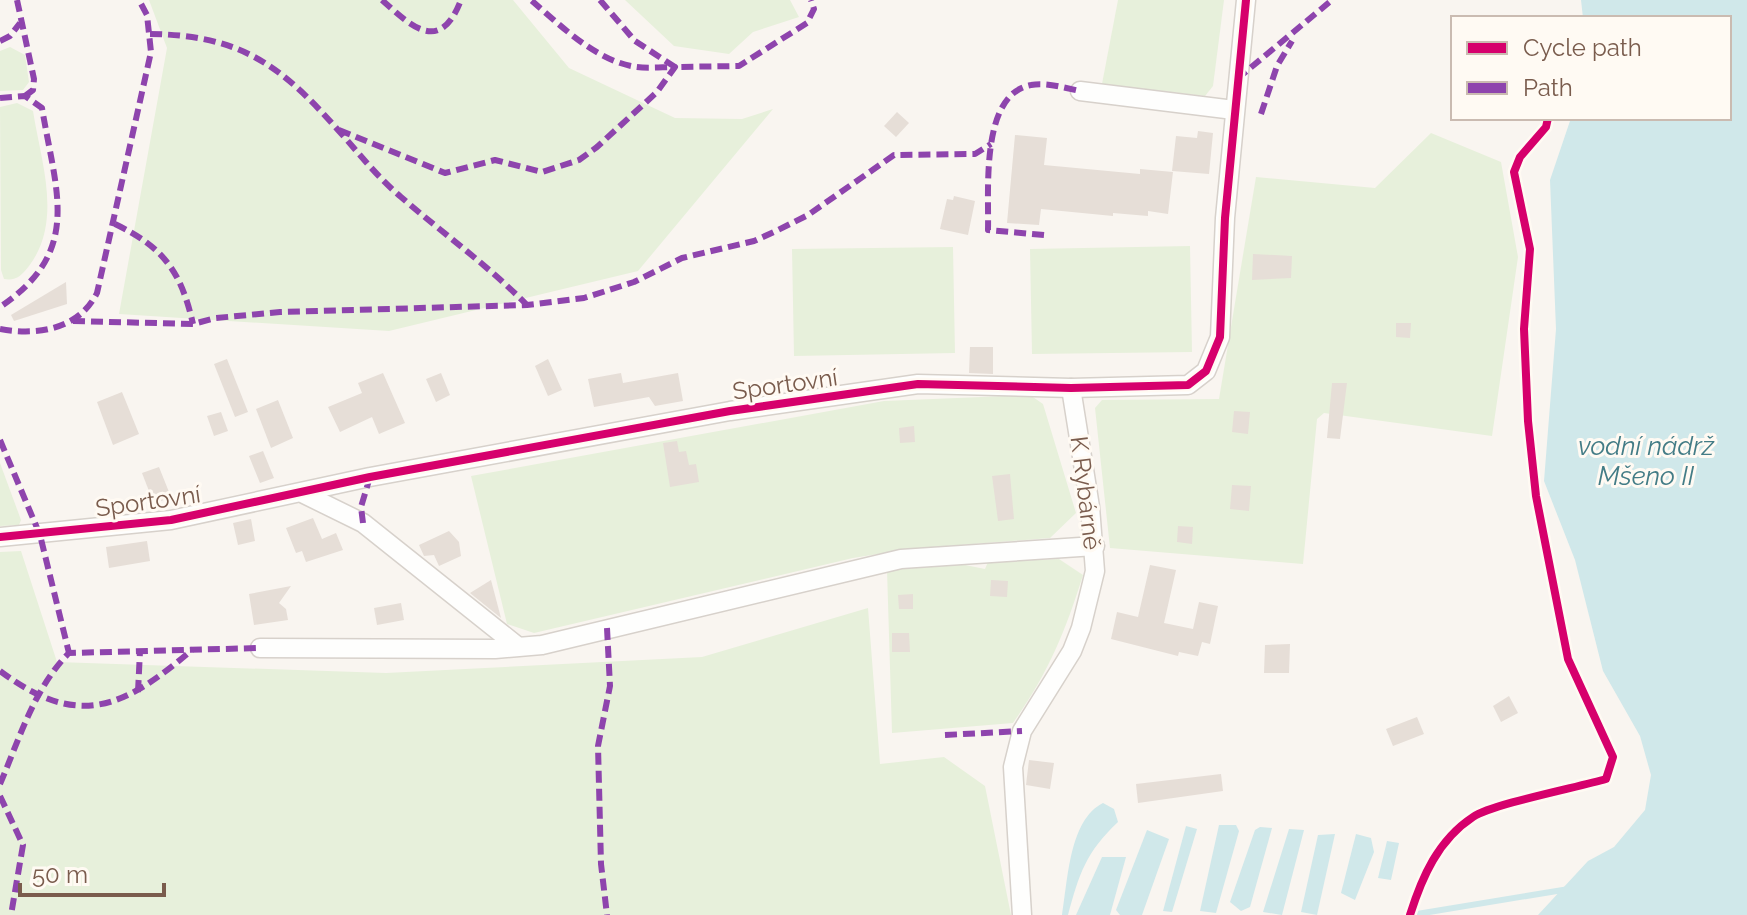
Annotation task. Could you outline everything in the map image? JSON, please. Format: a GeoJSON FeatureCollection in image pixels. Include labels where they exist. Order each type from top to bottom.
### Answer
{"type":"FeatureCollection","features":[{"type":"Feature","properties":{"kind":"street","name":"Sportovní"},"geometry":{"type":"LineString","coordinates":[[0,537],[171,520],[304,494],[370,477],[730,411],[918,384],[1175,387],[1199,379],[1206,371],[1220,337],[1234,110],[1246,0]]}},
{"type":"Feature","properties":{"kind":"street"},"geometry":{"type":"LineString","coordinates":[[1080,91],[1234,110]]}},
{"type":"Feature","properties":{"kind":"street","name":"K Rybárně"},"geometry":{"type":"LineString","coordinates":[[1022,915],[1013,767],[1022,731],[1059,676],[1081,628],[1095,571],[1095,546],[1071,388]]}},
{"type":"Feature","properties":{"kind":"street"},"geometry":{"type":"LineString","coordinates":[[304,494],[363,523],[516,645]]}},
{"type":"Feature","properties":{"kind":"street"},"geometry":{"type":"LineString","coordinates":[[260,648],[495,649],[542,645],[901,559],[1095,546]]}},
{"type":"Feature","properties":{"kind":"green space"},"geometry":{"type":"Polygon","coordinates":[[[149,0],[513,0],[569,68],[675,118],[742,119],[773,109],[638,271],[389,331],[119,314],[167,48],[149,0]]]}},
{"type":"Feature","properties":{"kind":"green space"},"geometry":{"type":"Polygon","coordinates":[[[625,0],[790,0],[799,17],[753,32],[729,54],[674,46],[625,0]]]}},
{"type":"Feature","properties":{"kind":"green space"},"geometry":{"type":"Polygon","coordinates":[[[1118,0],[1224,0],[1213,86],[1205,96],[1102,84],[1118,0]]]}},
{"type":"Feature","properties":{"kind":"green space"},"geometry":{"type":"Polygon","coordinates":[[[10,47],[25,55],[29,82],[23,90],[0,91],[0,51],[10,47]]]}},
{"type":"Feature","properties":{"kind":"green space"},"geometry":{"type":"Polygon","coordinates":[[[17,103],[33,111],[47,191],[47,211],[39,249],[29,266],[15,278],[4,279],[1,270],[0,107],[17,103]]]}},
{"type":"Feature","properties":{"kind":"green space"},"geometry":{"type":"Polygon","coordinates":[[[1431,133],[1501,162],[1518,257],[1492,436],[1324,413],[1317,419],[1303,564],[1110,548],[1095,408],[1102,400],[1219,399],[1256,177],[1375,188],[1431,133]]]}},
{"type":"Feature","properties":{"kind":"green space"},"geometry":{"type":"Polygon","coordinates":[[[1190,246],[1192,352],[1032,354],[1030,249],[1190,246]]]}},
{"type":"Feature","properties":{"kind":"green space"},"geometry":{"type":"Polygon","coordinates":[[[953,247],[955,353],[794,356],[792,249],[953,247]]]}},
{"type":"Feature","properties":{"kind":"green space"},"geometry":{"type":"Polygon","coordinates":[[[1030,395],[1043,404],[1076,513],[1050,538],[909,549],[853,558],[534,633],[507,624],[471,476],[884,401],[1030,395]]]}},
{"type":"Feature","properties":{"kind":"green space"},"geometry":{"type":"Polygon","coordinates":[[[0,463],[21,520],[19,525],[0,526],[0,463]]]}},
{"type":"Feature","properties":{"kind":"green space"},"geometry":{"type":"Polygon","coordinates":[[[21,551],[57,662],[386,673],[702,657],[868,608],[880,764],[944,757],[985,786],[1011,915],[0,915],[0,552],[21,551]]]}},
{"type":"Feature","properties":{"kind":"green space"},"geometry":{"type":"Polygon","coordinates":[[[1059,559],[1083,575],[1054,652],[1013,723],[892,733],[887,570],[955,563],[985,569],[988,562],[1059,559]]]}},
{"type":"Feature","properties":{"kind":"water","name":"vodní nádrž Mšeno II"},"geometry":{"type":"Polygon","coordinates":[[[1581,0],[1747,0],[1747,915],[1538,915],[1588,861],[1614,847],[1645,810],[1651,775],[1640,736],[1603,671],[1575,560],[1544,481],[1556,329],[1550,180],[1570,120],[1731,120],[1731,16],[1583,16],[1581,0]]]}},
{"type":"Feature","properties":{"kind":"water"},"geometry":{"type":"Polygon","coordinates":[[[1103,803],[1114,809],[1118,822],[1091,854],[1080,875],[1068,915],[1062,915],[1077,837],[1092,811],[1103,803]]]}},
{"type":"Feature","properties":{"kind":"water"},"geometry":{"type":"Polygon","coordinates":[[[1219,825],[1236,825],[1239,831],[1216,913],[1200,911],[1219,825]]]}},
{"type":"Feature","properties":{"kind":"water"},"geometry":{"type":"Polygon","coordinates":[[[1186,826],[1197,829],[1172,912],[1163,911],[1186,826]]]}},
{"type":"Feature","properties":{"kind":"water"},"geometry":{"type":"Polygon","coordinates":[[[1272,828],[1250,907],[1241,911],[1230,902],[1255,830],[1272,828]]]}},
{"type":"Feature","properties":{"kind":"water"},"geometry":{"type":"Polygon","coordinates":[[[1289,829],[1304,830],[1282,915],[1263,912],[1289,829]]]}},
{"type":"Feature","properties":{"kind":"water"},"geometry":{"type":"Polygon","coordinates":[[[1147,830],[1169,839],[1142,915],[1120,915],[1116,910],[1147,830]]]}},
{"type":"Feature","properties":{"kind":"water"},"geometry":{"type":"Polygon","coordinates":[[[1335,834],[1317,915],[1301,912],[1318,835],[1335,834]]]}},
{"type":"Feature","properties":{"kind":"water"},"geometry":{"type":"Polygon","coordinates":[[[1356,834],[1371,838],[1374,852],[1355,900],[1341,893],[1356,834]]]}},
{"type":"Feature","properties":{"kind":"water"},"geometry":{"type":"Polygon","coordinates":[[[1387,841],[1399,843],[1391,880],[1378,878],[1387,841]]]}},
{"type":"Feature","properties":{"kind":"water"},"geometry":{"type":"Polygon","coordinates":[[[1102,857],[1126,857],[1110,915],[1076,915],[1102,857]]]}},
{"type":"Feature","properties":{"kind":"building"},"geometry":{"type":"Polygon","coordinates":[[[897,112],[909,123],[896,137],[884,126],[897,112]]]}},
{"type":"Feature","properties":{"kind":"building"},"geometry":{"type":"Polygon","coordinates":[[[1198,131],[1213,133],[1209,174],[1172,171],[1176,136],[1197,138],[1198,131]]]}},
{"type":"Feature","properties":{"kind":"building"},"geometry":{"type":"Polygon","coordinates":[[[1015,135],[1047,138],[1044,165],[1140,174],[1140,169],[1173,172],[1168,214],[1148,211],[1148,216],[1113,213],[1113,216],[1041,209],[1039,225],[1007,223],[1015,135]]]}},
{"type":"Feature","properties":{"kind":"building"},"geometry":{"type":"Polygon","coordinates":[[[954,196],[975,201],[968,235],[940,229],[947,199],[953,200],[954,196]]]}},
{"type":"Feature","properties":{"kind":"building"},"geometry":{"type":"Polygon","coordinates":[[[1253,254],[1292,256],[1291,278],[1252,280],[1253,254]]]}},
{"type":"Feature","properties":{"kind":"building"},"geometry":{"type":"Polygon","coordinates":[[[66,282],[67,304],[14,321],[11,315],[66,282]]]}},
{"type":"Feature","properties":{"kind":"building"},"geometry":{"type":"Polygon","coordinates":[[[1396,323],[1411,323],[1410,338],[1396,337],[1396,323]]]}},
{"type":"Feature","properties":{"kind":"building"},"geometry":{"type":"Polygon","coordinates":[[[970,347],[993,347],[993,374],[969,373],[970,347]]]}},
{"type":"Feature","properties":{"kind":"building"},"geometry":{"type":"Polygon","coordinates":[[[227,359],[248,412],[235,417],[214,364],[227,359]]]}},
{"type":"Feature","properties":{"kind":"building"},"geometry":{"type":"Polygon","coordinates":[[[548,359],[562,390],[548,396],[535,366],[548,359]]]}},
{"type":"Feature","properties":{"kind":"building"},"geometry":{"type":"Polygon","coordinates":[[[383,373],[405,423],[379,434],[372,417],[340,432],[328,407],[362,393],[358,383],[383,373]]]}},
{"type":"Feature","properties":{"kind":"building"},"geometry":{"type":"Polygon","coordinates":[[[441,373],[450,395],[436,402],[426,379],[441,373]]]}},
{"type":"Feature","properties":{"kind":"building"},"geometry":{"type":"Polygon","coordinates":[[[621,373],[623,383],[678,373],[683,401],[655,406],[649,397],[594,407],[588,379],[621,373]]]}},
{"type":"Feature","properties":{"kind":"building"},"geometry":{"type":"Polygon","coordinates":[[[1332,383],[1347,383],[1340,439],[1327,438],[1332,383]]]}},
{"type":"Feature","properties":{"kind":"building"},"geometry":{"type":"Polygon","coordinates":[[[122,392],[139,434],[113,445],[97,402],[122,392]]]}},
{"type":"Feature","properties":{"kind":"building"},"geometry":{"type":"Polygon","coordinates":[[[278,400],[293,438],[271,448],[256,409],[278,400]]]}},
{"type":"Feature","properties":{"kind":"building"},"geometry":{"type":"Polygon","coordinates":[[[1234,411],[1250,412],[1248,434],[1232,432],[1234,411]]]}},
{"type":"Feature","properties":{"kind":"building"},"geometry":{"type":"Polygon","coordinates":[[[221,412],[228,431],[214,436],[207,416],[221,412]]]}},
{"type":"Feature","properties":{"kind":"building"},"geometry":{"type":"Polygon","coordinates":[[[914,426],[915,442],[900,443],[899,428],[914,426]]]}},
{"type":"Feature","properties":{"kind":"building"},"geometry":{"type":"Polygon","coordinates":[[[677,441],[679,452],[686,451],[689,465],[696,464],[699,482],[670,487],[663,443],[677,441]]]}},
{"type":"Feature","properties":{"kind":"building"},"geometry":{"type":"Polygon","coordinates":[[[263,451],[274,478],[260,483],[249,456],[263,451]]]}},
{"type":"Feature","properties":{"kind":"building"},"geometry":{"type":"Polygon","coordinates":[[[159,467],[171,497],[154,504],[142,473],[159,467]]]}},
{"type":"Feature","properties":{"kind":"building"},"geometry":{"type":"Polygon","coordinates":[[[1010,474],[1014,519],[998,521],[992,476],[1010,474]]]}},
{"type":"Feature","properties":{"kind":"building"},"geometry":{"type":"Polygon","coordinates":[[[1232,485],[1251,486],[1249,511],[1230,509],[1232,485]]]}},
{"type":"Feature","properties":{"kind":"building"},"geometry":{"type":"Polygon","coordinates":[[[313,518],[322,539],[336,533],[343,550],[306,562],[302,551],[296,553],[286,528],[313,518]]]}},
{"type":"Feature","properties":{"kind":"building"},"geometry":{"type":"Polygon","coordinates":[[[251,519],[255,541],[238,545],[233,523],[251,519]]]}},
{"type":"Feature","properties":{"kind":"building"},"geometry":{"type":"Polygon","coordinates":[[[1178,526],[1193,527],[1192,544],[1177,542],[1178,526]]]}},
{"type":"Feature","properties":{"kind":"building"},"geometry":{"type":"Polygon","coordinates":[[[449,531],[459,542],[461,556],[439,566],[434,555],[424,556],[419,545],[449,531]]]}},
{"type":"Feature","properties":{"kind":"building"},"geometry":{"type":"Polygon","coordinates":[[[147,541],[150,561],[109,568],[106,547],[147,541]]]}},
{"type":"Feature","properties":{"kind":"building"},"geometry":{"type":"Polygon","coordinates":[[[1150,565],[1176,570],[1164,623],[1193,629],[1199,602],[1218,606],[1210,644],[1202,642],[1198,656],[1179,652],[1178,656],[1111,639],[1117,612],[1138,617],[1150,565]]]}},
{"type":"Feature","properties":{"kind":"building"},"geometry":{"type":"Polygon","coordinates":[[[491,580],[501,618],[470,593],[491,580]]]}},
{"type":"Feature","properties":{"kind":"building"},"geometry":{"type":"Polygon","coordinates":[[[991,580],[1008,581],[1007,597],[990,596],[991,580]]]}},
{"type":"Feature","properties":{"kind":"building"},"geometry":{"type":"Polygon","coordinates":[[[291,586],[279,603],[286,609],[288,620],[254,625],[249,594],[291,586]]]}},
{"type":"Feature","properties":{"kind":"building"},"geometry":{"type":"Polygon","coordinates":[[[913,594],[913,609],[899,609],[898,595],[913,594]]]}},
{"type":"Feature","properties":{"kind":"building"},"geometry":{"type":"Polygon","coordinates":[[[401,603],[404,620],[377,625],[374,608],[401,603]]]}},
{"type":"Feature","properties":{"kind":"building"},"geometry":{"type":"Polygon","coordinates":[[[892,633],[909,633],[910,652],[892,652],[892,633]]]}},
{"type":"Feature","properties":{"kind":"building"},"geometry":{"type":"Polygon","coordinates":[[[1290,644],[1289,673],[1264,673],[1265,645],[1290,644]]]}},
{"type":"Feature","properties":{"kind":"building"},"geometry":{"type":"Polygon","coordinates":[[[1509,696],[1518,713],[1501,722],[1493,706],[1509,696]]]}},
{"type":"Feature","properties":{"kind":"building"},"geometry":{"type":"Polygon","coordinates":[[[1417,717],[1424,734],[1393,746],[1386,729],[1417,717]]]}},
{"type":"Feature","properties":{"kind":"building"},"geometry":{"type":"Polygon","coordinates":[[[1029,760],[1054,763],[1050,789],[1026,785],[1029,760]]]}},
{"type":"Feature","properties":{"kind":"building"},"geometry":{"type":"Polygon","coordinates":[[[1221,774],[1223,791],[1138,803],[1136,784],[1221,774]]]}},
{"type":"Feature","properties":{"kind":"waterway"},"geometry":{"type":"LineString","coordinates":[[1411,915],[1569,889]]}},
{"type":"Feature","properties":{"kind":"marked path"},"geometry":{"type":"LineString","coordinates":[[17,0],[34,79],[33,90],[25,96]]}},
{"type":"Feature","properties":{"kind":"marked path"},"geometry":{"type":"LineString","coordinates":[[0,329],[29,331],[56,327],[80,315],[97,293],[151,52],[147,15],[139,0]]}},
{"type":"Feature","properties":{"kind":"marked path"},"geometry":{"type":"LineString","coordinates":[[382,0],[414,26],[434,31],[444,27],[453,17],[461,0]]}},
{"type":"Feature","properties":{"kind":"marked path"},"geometry":{"type":"LineString","coordinates":[[339,130],[445,173],[495,160],[542,172],[579,160],[657,92],[675,67],[636,67],[603,56],[531,0]]}},
{"type":"Feature","properties":{"kind":"marked path"},"geometry":{"type":"LineString","coordinates":[[600,0],[635,41],[675,67],[739,66],[807,23],[814,9],[811,0]]}},
{"type":"Feature","properties":{"kind":"marked path"},"geometry":{"type":"LineString","coordinates":[[1237,79],[1332,0]]}},
{"type":"Feature","properties":{"kind":"marked path"},"geometry":{"type":"LineString","coordinates":[[0,41],[10,36],[20,23]]}},
{"type":"Feature","properties":{"kind":"marked path"},"geometry":{"type":"LineString","coordinates":[[150,34],[209,40],[233,47],[276,71],[317,107],[392,189],[527,305]]}},
{"type":"Feature","properties":{"kind":"marked path"},"geometry":{"type":"LineString","coordinates":[[1261,114],[1277,66],[1292,41]]}},
{"type":"Feature","properties":{"kind":"marked path"},"geometry":{"type":"LineString","coordinates":[[1044,235],[988,230],[989,169],[995,125],[1003,106],[1015,92],[1031,85],[1080,91]]}},
{"type":"Feature","properties":{"kind":"marked path"},"geometry":{"type":"LineString","coordinates":[[0,98],[25,96],[42,108],[57,194],[53,242],[44,264],[26,286],[0,307]]}},
{"type":"Feature","properties":{"kind":"marked path"},"geometry":{"type":"LineString","coordinates":[[73,321],[193,324],[216,318],[280,312],[527,305],[584,298],[634,282],[682,258],[754,241],[776,231],[808,215],[894,155],[975,154],[991,144]]}},
{"type":"Feature","properties":{"kind":"marked path"},"geometry":{"type":"LineString","coordinates":[[115,224],[146,242],[168,263],[182,289],[193,324]]}},
{"type":"Feature","properties":{"kind":"marked path"},"geometry":{"type":"LineString","coordinates":[[0,440],[40,535],[69,653]]}},
{"type":"Feature","properties":{"kind":"marked path"},"geometry":{"type":"LineString","coordinates":[[363,523],[361,507],[370,477]]}},
{"type":"Feature","properties":{"kind":"marked path"},"geometry":{"type":"LineString","coordinates":[[607,628],[610,686],[598,746],[601,864],[607,915]]}},
{"type":"Feature","properties":{"kind":"marked path"},"geometry":{"type":"LineString","coordinates":[[0,784],[37,698],[69,653],[260,648]]}},
{"type":"Feature","properties":{"kind":"marked path"},"geometry":{"type":"LineString","coordinates":[[0,671],[54,701],[78,706],[100,704],[145,686],[193,649]]}},
{"type":"Feature","properties":{"kind":"marked path"},"geometry":{"type":"LineString","coordinates":[[138,692],[140,651]]}},
{"type":"Feature","properties":{"kind":"marked path"},"geometry":{"type":"LineString","coordinates":[[945,735],[1022,731]]}},
{"type":"Feature","properties":{"kind":"marked path"},"geometry":{"type":"LineString","coordinates":[[0,796],[23,845],[11,915]]}},
{"type":"Feature","properties":{"kind":"cycle path"},"geometry":{"type":"LineString","coordinates":[[0,537],[171,520],[370,477],[730,411],[918,384],[1071,388],[1188,385],[1206,371],[1220,337],[1225,218],[1246,0]]}},
{"type":"Feature","properties":{"kind":"cycle path"},"geometry":{"type":"LineString","coordinates":[[1410,915],[1433,860],[1461,826],[1473,817],[1498,807],[1606,779],[1613,757],[1568,659],[1536,496],[1528,421],[1524,329],[1530,249],[1514,172],[1520,157],[1546,127],[1548,120]]}}]}
